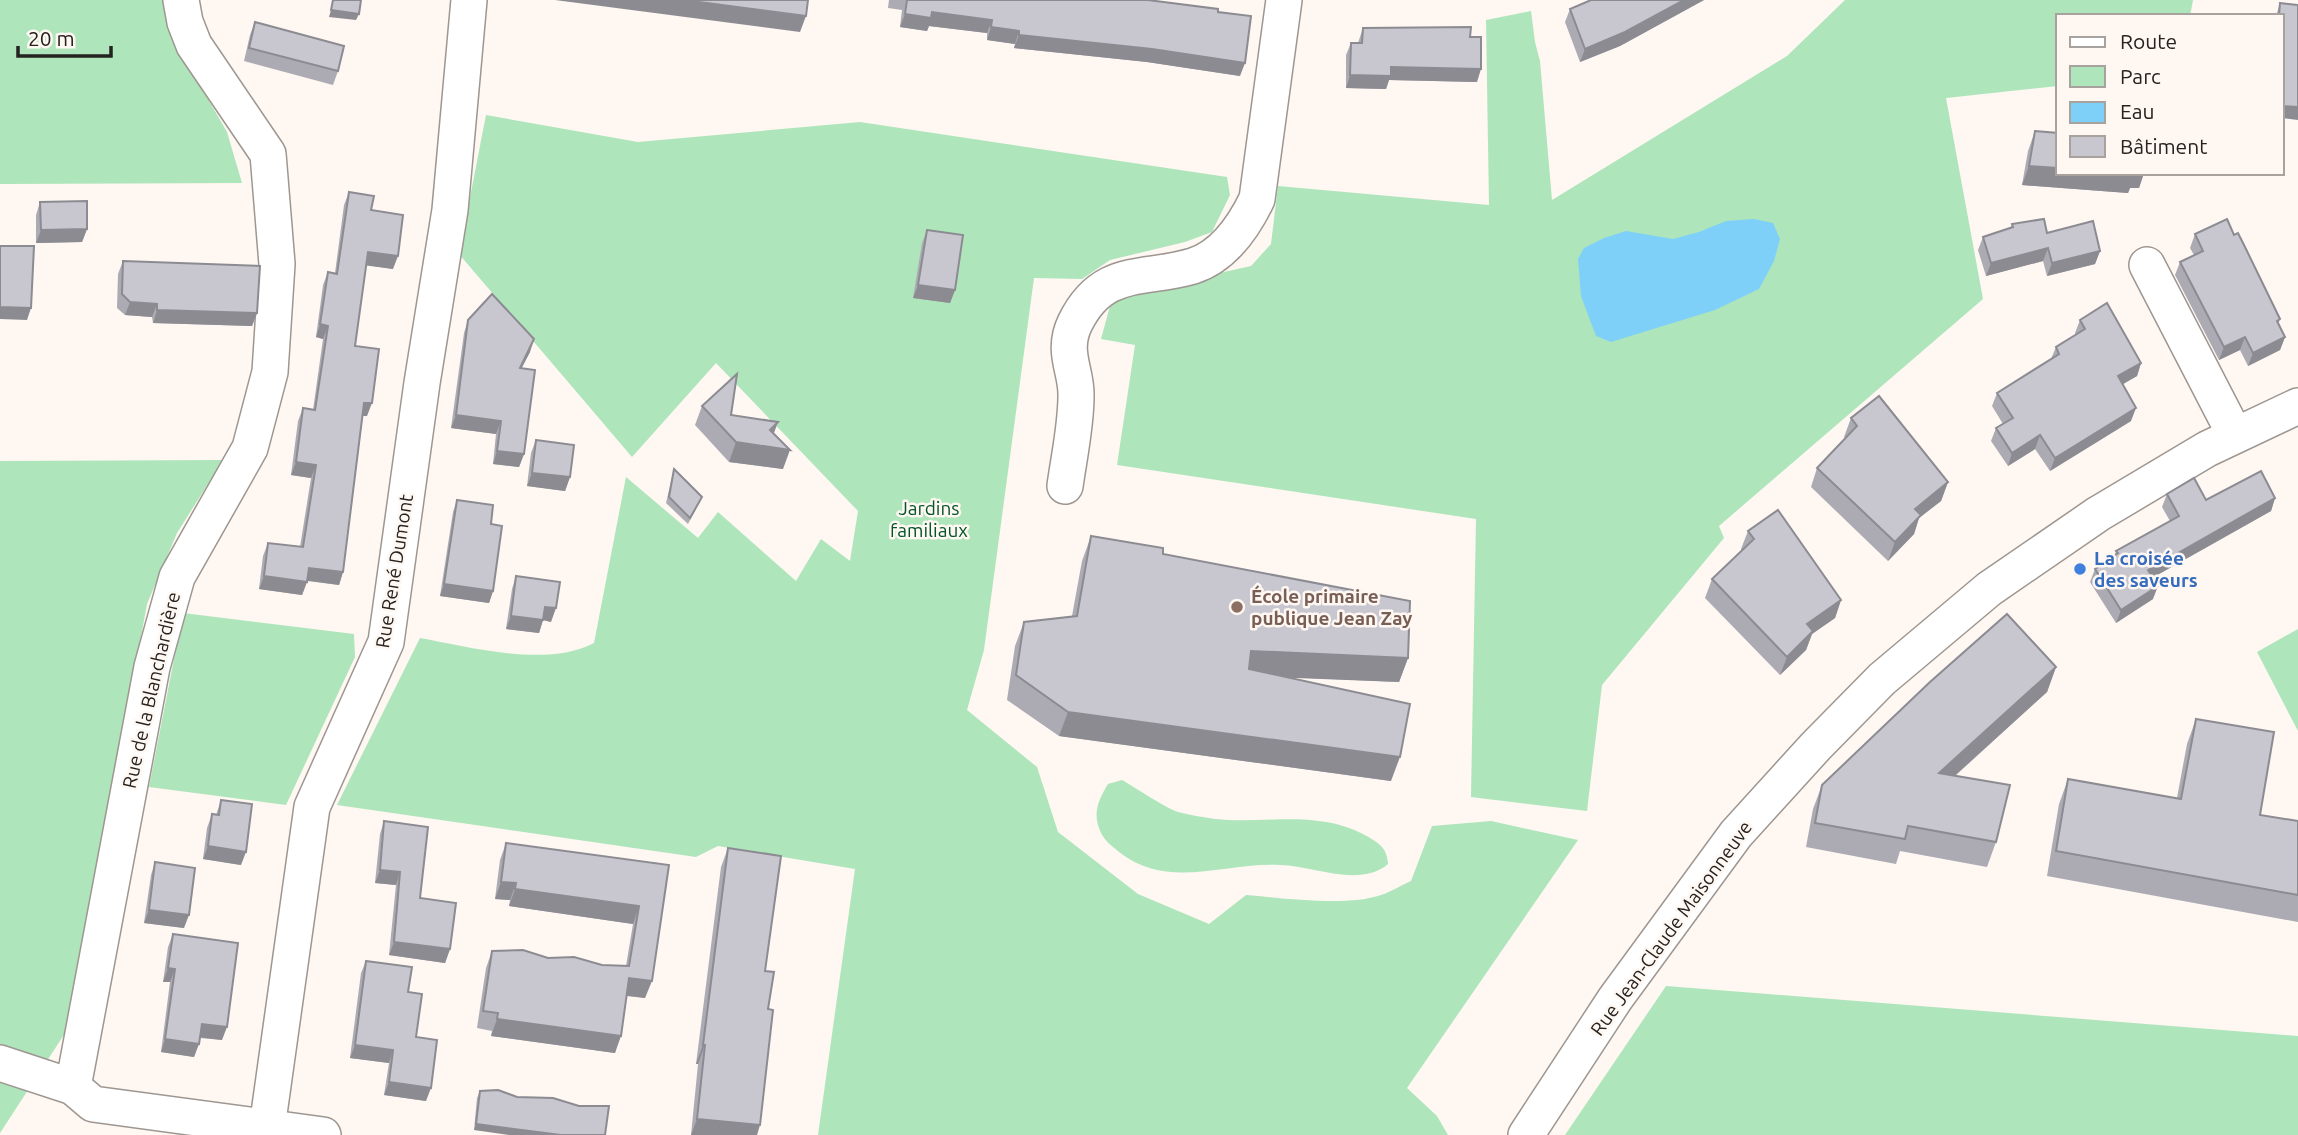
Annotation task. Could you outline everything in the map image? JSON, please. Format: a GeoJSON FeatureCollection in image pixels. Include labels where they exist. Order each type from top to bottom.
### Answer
{"type":"FeatureCollection","features":[{"type":"Feature","properties":{"kind":"street","name":"Rue de la Blanchardière"},"geometry":{"type":"LineString","coordinates":[[73,1087],[152,667],[177,577],[250,447],[270,372],[277,264],[268,154],[194,45],[185,22],[181,0]]}},
{"type":"Feature","properties":{"kind":"street","name":"Rue René Dumont"},"geometry":{"type":"LineString","coordinates":[[267,1128],[312,807],[386,642],[422,383],[450,210],[469,0]]}},
{"type":"Feature","properties":{"kind":"street"},"geometry":{"type":"LineString","coordinates":[[1065,486],[1077,394],[1070,364],[1070,344],[1075,324],[1098,292],[1123,278],[1195,265],[1227,245],[1249,216],[1257,199],[1284,0]]}},
{"type":"Feature","properties":{"kind":"street"},"geometry":{"type":"LineString","coordinates":[[2147,265],[2235,435]]}},
{"type":"Feature","properties":{"kind":"street","name":"Rue Jean-Claude Maisonneuve"},"geometry":{"type":"LineString","coordinates":[[1526,1135],[1615,999],[1736,834],[1816,746],[1882,679],[1989,589],[2098,514],[2207,449],[2298,406]]}},
{"type":"Feature","properties":{"kind":"street"},"geometry":{"type":"LineString","coordinates":[[0,1063],[73,1087],[93,1104],[323,1135]]}},
{"type":"Feature","properties":{"kind":"green space"},"geometry":{"type":"Polygon","coordinates":[[[0,0],[166,0],[167,28],[227,132],[242,183],[0,184],[0,0]]]}},
{"type":"Feature","properties":{"kind":"green space"},"geometry":{"type":"Polygon","coordinates":[[[1845,0],[2193,0],[2190,14],[2056,14],[2056,86],[1946,98],[1983,299],[1719,526],[1724,538],[1602,685],[1587,811],[1471,797],[1476,519],[1117,465],[1135,345],[1101,339],[1110,306],[1129,293],[1251,266],[1271,244],[1278,186],[1489,205],[1486,20],[1531,11],[1540,61],[1552,200],[1787,56],[1845,0]]]}},
{"type":"Feature","properties":{"kind":"green space","name":"Jardins familiaux"},"geometry":{"type":"Polygon","coordinates":[[[486,115],[638,142],[860,122],[1227,177],[1230,195],[1212,232],[1185,242],[1110,260],[1082,279],[1034,278],[984,650],[967,710],[1037,767],[1058,832],[1138,894],[1209,924],[1246,895],[1333,901],[1367,899],[1388,892],[1411,881],[1432,826],[1491,821],[1578,840],[1407,1088],[1437,1116],[1448,1135],[818,1135],[855,869],[718,846],[696,857],[337,805],[420,638],[531,655],[575,650],[594,643],[626,477],[698,538],[718,512],[796,581],[821,539],[850,561],[858,511],[716,363],[632,457],[459,254],[486,115]]]}},
{"type":"Feature","properties":{"kind":"green space"},"geometry":{"type":"Polygon","coordinates":[[[223,460],[177,533],[147,604],[69,1027],[0,1133],[0,461],[223,460]]]}},
{"type":"Feature","properties":{"kind":"green space"},"geometry":{"type":"Polygon","coordinates":[[[183,613],[354,634],[355,657],[286,805],[149,787],[183,613]]]}},
{"type":"Feature","properties":{"kind":"green space"},"geometry":{"type":"Polygon","coordinates":[[[2298,629],[2298,731],[2257,652],[2298,629]]]}},
{"type":"Feature","properties":{"kind":"green space"},"geometry":{"type":"Polygon","coordinates":[[[1122,780],[1165,806],[1187,814],[1234,820],[1309,820],[1345,827],[1380,845],[1386,853],[1388,864],[1377,871],[1350,875],[1280,865],[1177,872],[1138,864],[1105,839],[1098,826],[1097,808],[1104,790],[1108,784],[1122,780]]]}},
{"type":"Feature","properties":{"kind":"green space"},"geometry":{"type":"Polygon","coordinates":[[[1666,986],[2298,1036],[2298,1135],[1565,1135],[1666,986]]]}},
{"type":"Feature","properties":{"kind":"water"},"geometry":{"type":"Polygon","coordinates":[[[1754,219],[1773,223],[1780,239],[1774,261],[1759,289],[1715,310],[1611,342],[1596,336],[1581,296],[1578,259],[1584,248],[1626,231],[1673,239],[1726,221],[1754,219]]]}},
{"type":"Feature","properties":{"kind":"building"},"geometry":{"type":"Polygon","coordinates":[[[333,0],[361,0],[359,14],[331,10],[333,0]]]}},
{"type":"Feature","properties":{"kind":"building"},"geometry":{"type":"Polygon","coordinates":[[[684,0],[808,0],[806,16],[684,0]]]}},
{"type":"Feature","properties":{"kind":"building"},"geometry":{"type":"Polygon","coordinates":[[[907,0],[1148,0],[1251,16],[1245,63],[1152,49],[1019,35],[1019,31],[991,27],[992,20],[932,12],[931,18],[905,14],[907,0]]]}},
{"type":"Feature","properties":{"kind":"building"},"geometry":{"type":"Polygon","coordinates":[[[1591,0],[1684,0],[1625,32],[1585,49],[1570,9],[1591,0]]]}},
{"type":"Feature","properties":{"kind":"building"},"geometry":{"type":"Polygon","coordinates":[[[2280,3],[2298,5],[2298,107],[2284,106],[2284,14],[2279,14],[2280,3]]]}},
{"type":"Feature","properties":{"kind":"building"},"geometry":{"type":"Polygon","coordinates":[[[255,22],[344,46],[338,71],[249,48],[255,22]]]}},
{"type":"Feature","properties":{"kind":"building"},"geometry":{"type":"Polygon","coordinates":[[[1471,27],[1470,37],[1481,37],[1481,69],[1391,67],[1391,76],[1350,75],[1351,43],[1362,43],[1363,28],[1471,27]]]}},
{"type":"Feature","properties":{"kind":"building"},"geometry":{"type":"Polygon","coordinates":[[[2035,131],[2056,133],[2056,168],[2029,166],[2035,131]]]}},
{"type":"Feature","properties":{"kind":"building"},"geometry":{"type":"Polygon","coordinates":[[[349,192],[374,196],[371,210],[403,215],[398,256],[368,252],[355,346],[379,349],[372,403],[364,403],[343,572],[309,568],[307,582],[264,576],[268,543],[303,547],[316,465],[296,462],[303,408],[315,410],[328,326],[320,324],[328,272],[337,274],[349,192]]]}},
{"type":"Feature","properties":{"kind":"building"},"geometry":{"type":"Polygon","coordinates":[[[87,201],[87,229],[41,230],[40,202],[87,201]]]}},
{"type":"Feature","properties":{"kind":"building"},"geometry":{"type":"Polygon","coordinates":[[[2044,219],[2047,233],[2093,221],[2100,251],[2052,263],[2048,248],[1991,263],[1983,237],[2013,227],[2012,224],[2044,219]]]}},
{"type":"Feature","properties":{"kind":"building"},"geometry":{"type":"Polygon","coordinates":[[[2227,219],[2234,235],[2238,233],[2245,247],[2280,319],[2277,321],[2285,337],[2253,353],[2245,337],[2224,347],[2180,262],[2203,251],[2195,234],[2227,219]]]}},
{"type":"Feature","properties":{"kind":"building"},"geometry":{"type":"Polygon","coordinates":[[[927,230],[963,235],[955,290],[918,285],[927,230]]]}},
{"type":"Feature","properties":{"kind":"building"},"geometry":{"type":"Polygon","coordinates":[[[0,246],[34,246],[31,308],[0,307],[0,246]]]}},
{"type":"Feature","properties":{"kind":"building"},"geometry":{"type":"Polygon","coordinates":[[[123,261],[260,266],[257,313],[157,310],[157,304],[130,302],[122,294],[123,261]]]}},
{"type":"Feature","properties":{"kind":"building"},"geometry":{"type":"Polygon","coordinates":[[[492,294],[534,339],[520,368],[535,370],[524,454],[497,451],[501,421],[456,415],[468,320],[492,294]]]}},
{"type":"Feature","properties":{"kind":"building"},"geometry":{"type":"Polygon","coordinates":[[[2107,303],[2141,363],[2118,376],[2136,408],[2055,458],[2040,435],[2012,453],[1996,428],[2013,418],[1997,393],[2059,354],[2056,347],[2085,329],[2080,320],[2107,303]]]}},
{"type":"Feature","properties":{"kind":"building"},"geometry":{"type":"Polygon","coordinates":[[[737,374],[731,415],[778,422],[770,430],[790,450],[736,442],[702,406],[737,374]]]}},
{"type":"Feature","properties":{"kind":"building"},"geometry":{"type":"Polygon","coordinates":[[[1879,396],[1948,482],[1915,509],[1921,515],[1895,542],[1817,468],[1857,426],[1851,418],[1879,396]]]}},
{"type":"Feature","properties":{"kind":"building"},"geometry":{"type":"Polygon","coordinates":[[[536,440],[574,445],[570,477],[532,473],[536,440]]]}},
{"type":"Feature","properties":{"kind":"building"},"geometry":{"type":"Polygon","coordinates":[[[674,469],[702,497],[690,518],[669,497],[674,469]]]}},
{"type":"Feature","properties":{"kind":"building"},"geometry":{"type":"Polygon","coordinates":[[[2261,471],[2275,498],[2148,570],[2158,586],[2121,610],[2095,569],[2118,553],[2116,551],[2179,516],[2167,494],[2194,478],[2206,500],[2261,471]]]}},
{"type":"Feature","properties":{"kind":"building"},"geometry":{"type":"Polygon","coordinates":[[[457,500],[493,505],[491,524],[502,526],[493,591],[444,584],[457,500]]]}},
{"type":"Feature","properties":{"kind":"building"},"geometry":{"type":"Polygon","coordinates":[[[1778,510],[1841,600],[1807,624],[1813,631],[1787,657],[1712,579],[1754,539],[1748,531],[1778,510]]]}},
{"type":"Feature","properties":{"kind":"building"},"geometry":{"type":"Polygon","coordinates":[[[1091,536],[1163,548],[1163,554],[1410,601],[1408,658],[1251,651],[1249,669],[1410,704],[1400,757],[1068,712],[1016,675],[1024,622],[1077,616],[1091,536]]]}},
{"type":"Feature","properties":{"kind":"building"},"geometry":{"type":"Polygon","coordinates":[[[516,576],[560,582],[556,608],[545,607],[543,620],[511,616],[516,576]]]}},
{"type":"Feature","properties":{"kind":"building"},"geometry":{"type":"Polygon","coordinates":[[[2007,614],[2056,667],[1939,773],[2010,785],[1996,842],[1908,826],[1905,839],[1815,823],[1822,785],[1930,682],[2007,614]]]}},
{"type":"Feature","properties":{"kind":"building"},"geometry":{"type":"Polygon","coordinates":[[[2196,719],[2274,732],[2260,815],[2298,821],[2298,895],[2056,851],[2068,779],[2181,799],[2196,719]]]}},
{"type":"Feature","properties":{"kind":"building"},"geometry":{"type":"Polygon","coordinates":[[[221,800],[252,804],[246,852],[208,846],[212,814],[219,815],[221,800]]]}},
{"type":"Feature","properties":{"kind":"building"},"geometry":{"type":"Polygon","coordinates":[[[384,821],[428,827],[420,898],[456,903],[450,949],[394,942],[400,872],[380,870],[384,821]]]}},
{"type":"Feature","properties":{"kind":"building"},"geometry":{"type":"Polygon","coordinates":[[[506,843],[669,865],[652,981],[629,978],[621,1036],[497,1019],[498,1013],[483,1011],[492,951],[523,950],[548,958],[574,957],[602,965],[629,966],[639,906],[515,889],[516,883],[501,882],[506,843]]]}},
{"type":"Feature","properties":{"kind":"building"},"geometry":{"type":"Polygon","coordinates":[[[728,848],[781,856],[765,971],[774,972],[768,1009],[773,1010],[760,1125],[697,1119],[703,1045],[728,848]]]}},
{"type":"Feature","properties":{"kind":"building"},"geometry":{"type":"Polygon","coordinates":[[[155,862],[195,868],[189,915],[149,910],[155,862]]]}},
{"type":"Feature","properties":{"kind":"building"},"geometry":{"type":"Polygon","coordinates":[[[173,934],[238,943],[227,1027],[202,1024],[199,1044],[165,1039],[175,969],[168,968],[173,934]]]}},
{"type":"Feature","properties":{"kind":"building"},"geometry":{"type":"Polygon","coordinates":[[[366,961],[412,967],[408,992],[422,994],[416,1037],[437,1040],[431,1088],[389,1082],[393,1050],[355,1045],[366,961]]]}},
{"type":"Feature","properties":{"kind":"building"},"geometry":{"type":"Polygon","coordinates":[[[498,1090],[517,1097],[553,1098],[579,1106],[609,1106],[605,1135],[561,1135],[476,1124],[480,1091],[498,1090]]]}},
{"type":"Feature","properties":{"kind":"place","name":"La croisée des saveurs"},"geometry":{"type":"Point","coordinates":[2080,569]}},
{"type":"Feature","properties":{"kind":"place","name":"École primaire publique Jean Zay"},"geometry":{"type":"Point","coordinates":[1237,607]}}]}
